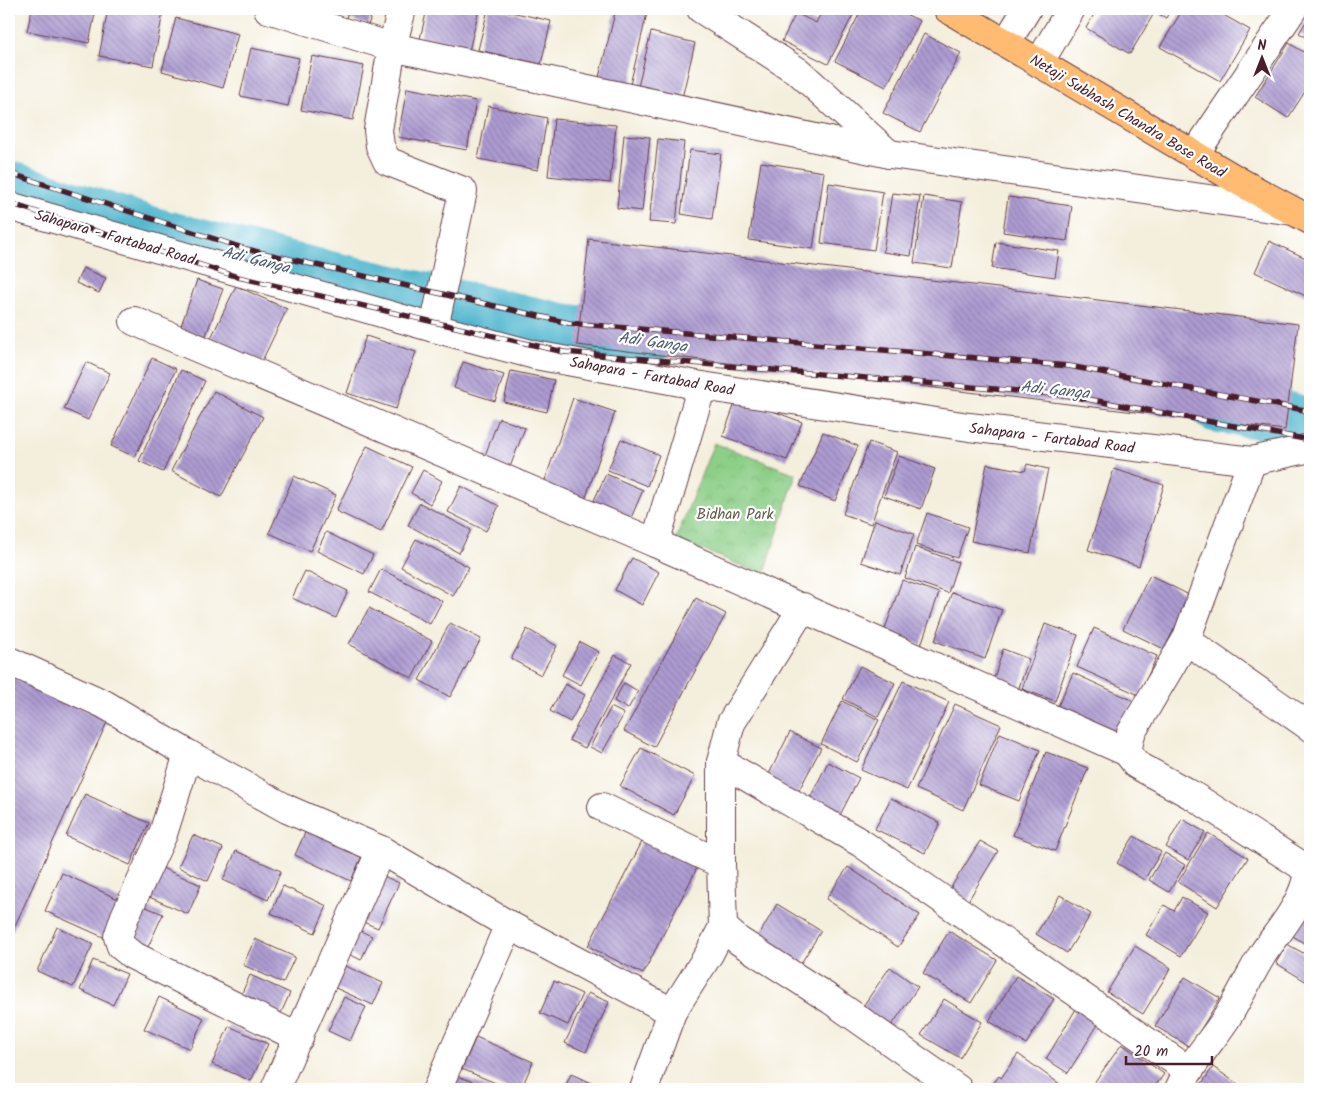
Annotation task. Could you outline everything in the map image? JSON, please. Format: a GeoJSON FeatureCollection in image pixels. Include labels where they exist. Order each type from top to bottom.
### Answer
{"type":"FeatureCollection","features":[{"type":"Feature","properties":{"kind":"main road","name":"Netaji Subhash Chandra Bose Road"},"geometry":{"type":"LineString","coordinates":[[948,9],[1194,155],[1301,216]]}},
{"type":"Feature","properties":{"kind":"street"},"geometry":{"type":"LineString","coordinates":[[268,9],[392,47],[890,154],[1301,216]]}},
{"type":"Feature","properties":{"kind":"street"},"geometry":{"type":"LineString","coordinates":[[402,9],[392,47],[378,130],[380,146],[387,161],[463,191],[437,310]]}},
{"type":"Feature","properties":{"kind":"street"},"geometry":{"type":"LineString","coordinates":[[701,9],[799,72],[890,154]]}},
{"type":"Feature","properties":{"kind":"street"},"geometry":{"type":"LineString","coordinates":[[1006,43],[1027,9]]}},
{"type":"Feature","properties":{"kind":"street"},"geometry":{"type":"LineString","coordinates":[[1039,63],[1071,9]]}},
{"type":"Feature","properties":{"kind":"street"},"geometry":{"type":"LineString","coordinates":[[1194,155],[1294,9]]}},
{"type":"Feature","properties":{"kind":"street","name":"Sahapara - Fartabad Road"},"geometry":{"type":"LineString","coordinates":[[9,206],[437,310],[535,354],[702,386],[969,427],[1252,461],[1310,448]]}},
{"type":"Feature","properties":{"kind":"street"},"geometry":{"type":"LineString","coordinates":[[134,321],[803,607],[1128,752],[1137,765],[1195,797],[1299,864],[1309,873],[1306,887],[1300,900],[1262,955],[1226,1019],[1184,1080],[861,843],[721,762]]}},
{"type":"Feature","properties":{"kind":"street"},"geometry":{"type":"LineString","coordinates":[[655,543],[702,386]]}},
{"type":"Feature","properties":{"kind":"street"},"geometry":{"type":"LineString","coordinates":[[1128,752],[1132,733],[1186,640],[1252,461]]}},
{"type":"Feature","properties":{"kind":"street"},"geometry":{"type":"LineString","coordinates":[[644,1089],[672,1012],[709,954],[723,927],[721,762],[731,723],[803,607]]}},
{"type":"Feature","properties":{"kind":"street"},"geometry":{"type":"LineString","coordinates":[[1186,640],[1310,727]]}},
{"type":"Feature","properties":{"kind":"street"},"geometry":{"type":"LineString","coordinates":[[9,661],[104,704],[188,754],[287,809],[381,850],[509,925],[672,1012]]}},
{"type":"Feature","properties":{"kind":"street"},"geometry":{"type":"LineString","coordinates":[[188,754],[162,834],[125,916],[118,937],[121,946],[132,955],[299,1038]]}},
{"type":"Feature","properties":{"kind":"street"},"geometry":{"type":"LineString","coordinates":[[602,807],[721,864]]}},
{"type":"Feature","properties":{"kind":"street"},"geometry":{"type":"LineString","coordinates":[[275,1089],[381,850]]}},
{"type":"Feature","properties":{"kind":"street"},"geometry":{"type":"LineString","coordinates":[[437,1089],[509,925]]}},
{"type":"Feature","properties":{"kind":"street"},"geometry":{"type":"LineString","coordinates":[[723,927],[739,941],[831,1000],[958,1089]]}},
{"type":"Feature","properties":{"kind":"green space","name":"Bidhan Park"},"geometry":{"type":"Polygon","coordinates":[[[714,443],[796,474],[764,575],[676,539],[714,443]]]}},
{"type":"Feature","properties":{"kind":"building"},"geometry":{"type":"Polygon","coordinates":[[[9,9],[14,9],[9,25],[9,9]]]}},
{"type":"Feature","properties":{"kind":"building"},"geometry":{"type":"Polygon","coordinates":[[[32,9],[96,9],[89,43],[27,31],[32,9]]]}},
{"type":"Feature","properties":{"kind":"building"},"geometry":{"type":"Polygon","coordinates":[[[108,9],[147,9],[163,12],[153,66],[99,56],[108,9]]]}},
{"type":"Feature","properties":{"kind":"building"},"geometry":{"type":"Polygon","coordinates":[[[314,9],[341,9],[337,20],[313,13],[314,9]]]}},
{"type":"Feature","properties":{"kind":"building"},"geometry":{"type":"Polygon","coordinates":[[[349,9],[374,9],[368,25],[346,18],[349,9]]]}},
{"type":"Feature","properties":{"kind":"building"},"geometry":{"type":"Polygon","coordinates":[[[427,9],[479,9],[469,51],[420,39],[427,9]]]}},
{"type":"Feature","properties":{"kind":"building"},"geometry":{"type":"Polygon","coordinates":[[[488,9],[498,9],[551,21],[541,64],[478,50],[488,9]]]}},
{"type":"Feature","properties":{"kind":"building"},"geometry":{"type":"Polygon","coordinates":[[[616,9],[648,9],[629,89],[598,81],[616,9]]]}},
{"type":"Feature","properties":{"kind":"building"},"geometry":{"type":"Polygon","coordinates":[[[760,9],[776,9],[771,16],[760,9]]]}},
{"type":"Feature","properties":{"kind":"building"},"geometry":{"type":"Polygon","coordinates":[[[823,9],[856,9],[828,64],[782,41],[796,13],[816,23],[823,9]]]}},
{"type":"Feature","properties":{"kind":"building"},"geometry":{"type":"Polygon","coordinates":[[[862,9],[895,9],[920,21],[886,87],[835,61],[862,9]]]}},
{"type":"Feature","properties":{"kind":"building"},"geometry":{"type":"Polygon","coordinates":[[[1097,9],[1142,9],[1153,15],[1130,54],[1086,28],[1097,9]]]}},
{"type":"Feature","properties":{"kind":"building"},"geometry":{"type":"Polygon","coordinates":[[[1151,9],[1171,9],[1166,18],[1151,9]]]}},
{"type":"Feature","properties":{"kind":"building"},"geometry":{"type":"Polygon","coordinates":[[[1183,9],[1213,9],[1250,30],[1220,81],[1160,47],[1183,9]]]}},
{"type":"Feature","properties":{"kind":"building"},"geometry":{"type":"Polygon","coordinates":[[[1310,15],[1310,40],[1299,33],[1310,15]]]}},
{"type":"Feature","properties":{"kind":"building"},"geometry":{"type":"Polygon","coordinates":[[[176,18],[238,34],[223,88],[162,71],[176,18]]]}},
{"type":"Feature","properties":{"kind":"building"},"geometry":{"type":"Polygon","coordinates":[[[651,32],[695,43],[682,98],[638,87],[651,32]]]}},
{"type":"Feature","properties":{"kind":"building"},"geometry":{"type":"Polygon","coordinates":[[[924,34],[961,53],[920,132],[883,113],[924,34]]]}},
{"type":"Feature","properties":{"kind":"building"},"geometry":{"type":"Polygon","coordinates":[[[1289,43],[1310,56],[1310,84],[1288,118],[1255,97],[1289,43]]]}},
{"type":"Feature","properties":{"kind":"building"},"geometry":{"type":"Polygon","coordinates":[[[251,48],[299,58],[288,106],[240,96],[251,48]]]}},
{"type":"Feature","properties":{"kind":"building"},"geometry":{"type":"Polygon","coordinates":[[[312,56],[364,66],[353,120],[301,110],[312,56]]]}},
{"type":"Feature","properties":{"kind":"building"},"geometry":{"type":"Polygon","coordinates":[[[407,88],[476,101],[467,150],[398,137],[407,88]]]}},
{"type":"Feature","properties":{"kind":"building"},"geometry":{"type":"Polygon","coordinates":[[[488,106],[547,118],[538,170],[478,159],[488,106]]]}},
{"type":"Feature","properties":{"kind":"building"},"geometry":{"type":"Polygon","coordinates":[[[554,119],[616,125],[610,183],[548,176],[554,119]]]}},
{"type":"Feature","properties":{"kind":"building"},"geometry":{"type":"Polygon","coordinates":[[[624,135],[650,137],[642,211],[617,208],[624,135]]]}},
{"type":"Feature","properties":{"kind":"building"},"geometry":{"type":"Polygon","coordinates":[[[658,139],[684,142],[676,224],[649,222],[658,139]]]}},
{"type":"Feature","properties":{"kind":"building"},"geometry":{"type":"Polygon","coordinates":[[[690,150],[721,154],[712,219],[681,214],[690,150]]]}},
{"type":"Feature","properties":{"kind":"building"},"geometry":{"type":"Polygon","coordinates":[[[761,162],[824,172],[813,249],[749,240],[761,162]]]}},
{"type":"Feature","properties":{"kind":"building"},"geometry":{"type":"Polygon","coordinates":[[[829,183],[883,192],[874,250],[821,243],[829,183]]]}},
{"type":"Feature","properties":{"kind":"building"},"geometry":{"type":"Polygon","coordinates":[[[892,193],[920,196],[911,256],[883,252],[892,193]]]}},
{"type":"Feature","properties":{"kind":"building"},"geometry":{"type":"Polygon","coordinates":[[[924,196],[962,202],[952,268],[914,263],[924,196]]]}},
{"type":"Feature","properties":{"kind":"building"},"geometry":{"type":"Polygon","coordinates":[[[1008,197],[1072,206],[1067,241],[1003,232],[1008,197]]]}},
{"type":"Feature","properties":{"kind":"building"},"geometry":{"type":"Polygon","coordinates":[[[589,239],[1298,324],[1285,430],[577,345],[589,239]]]}},
{"type":"Feature","properties":{"kind":"building"},"geometry":{"type":"Polygon","coordinates":[[[1269,241],[1310,260],[1310,298],[1255,272],[1269,241]]]}},
{"type":"Feature","properties":{"kind":"building"},"geometry":{"type":"Polygon","coordinates":[[[996,242],[1059,251],[1055,277],[992,268],[996,242]]]}},
{"type":"Feature","properties":{"kind":"building"},"geometry":{"type":"Polygon","coordinates":[[[83,268],[106,278],[99,293],[76,283],[83,268]]]}},
{"type":"Feature","properties":{"kind":"building"},"geometry":{"type":"Polygon","coordinates":[[[197,280],[223,289],[202,346],[177,337],[197,280]]]}},
{"type":"Feature","properties":{"kind":"building"},"geometry":{"type":"Polygon","coordinates":[[[236,286],[287,309],[261,363],[210,340],[236,286]]]}},
{"type":"Feature","properties":{"kind":"building"},"geometry":{"type":"Polygon","coordinates":[[[366,336],[416,352],[396,409],[347,393],[366,336]]]}},
{"type":"Feature","properties":{"kind":"building"},"geometry":{"type":"Polygon","coordinates":[[[152,358],[176,369],[135,457],[111,446],[152,358]]]}},
{"type":"Feature","properties":{"kind":"building"},"geometry":{"type":"Polygon","coordinates":[[[86,362],[110,373],[88,420],[64,409],[86,362]]]}},
{"type":"Feature","properties":{"kind":"building"},"geometry":{"type":"Polygon","coordinates":[[[463,362],[504,375],[495,401],[454,388],[463,362]]]}},
{"type":"Feature","properties":{"kind":"building"},"geometry":{"type":"Polygon","coordinates":[[[181,370],[205,381],[163,472],[139,461],[181,370]]]}},
{"type":"Feature","properties":{"kind":"building"},"geometry":{"type":"Polygon","coordinates":[[[511,371],[554,380],[547,412],[504,402],[511,371]]]}},
{"type":"Feature","properties":{"kind":"building"},"geometry":{"type":"Polygon","coordinates":[[[214,391],[263,417],[221,497],[171,471],[214,391]]]}},
{"type":"Feature","properties":{"kind":"building"},"geometry":{"type":"Polygon","coordinates":[[[573,398],[615,412],[584,503],[542,489],[573,398]]]}},
{"type":"Feature","properties":{"kind":"building"},"geometry":{"type":"Polygon","coordinates":[[[737,398],[802,422],[787,460],[723,436],[737,398]]]}},
{"type":"Feature","properties":{"kind":"building"},"geometry":{"type":"Polygon","coordinates":[[[499,418],[525,428],[507,475],[481,466],[499,418]]]}},
{"type":"Feature","properties":{"kind":"building"},"geometry":{"type":"Polygon","coordinates":[[[823,432],[858,446],[835,501],[800,486],[823,432]]]}},
{"type":"Feature","properties":{"kind":"building"},"geometry":{"type":"Polygon","coordinates":[[[621,439],[659,455],[647,486],[608,470],[621,439]]]}},
{"type":"Feature","properties":{"kind":"building"},"geometry":{"type":"Polygon","coordinates":[[[869,442],[897,452],[871,524],[843,514],[869,442]]]}},
{"type":"Feature","properties":{"kind":"building"},"geometry":{"type":"Polygon","coordinates":[[[367,446],[412,467],[381,532],[336,511],[367,446]]]}},
{"type":"Feature","properties":{"kind":"building"},"geometry":{"type":"Polygon","coordinates":[[[899,456],[935,469],[921,509],[884,496],[899,456]]]}},
{"type":"Feature","properties":{"kind":"building"},"geometry":{"type":"Polygon","coordinates":[[[987,464],[1025,471],[1027,464],[1048,469],[1030,553],[971,541],[987,464]]]}},
{"type":"Feature","properties":{"kind":"building"},"geometry":{"type":"Polygon","coordinates":[[[1114,469],[1164,485],[1139,566],[1088,550],[1114,469]]]}},
{"type":"Feature","properties":{"kind":"building"},"geometry":{"type":"Polygon","coordinates":[[[423,470],[442,481],[430,504],[411,493],[423,470]]]}},
{"type":"Feature","properties":{"kind":"building"},"geometry":{"type":"Polygon","coordinates":[[[606,474],[643,490],[628,525],[590,509],[606,474]]]}},
{"type":"Feature","properties":{"kind":"building"},"geometry":{"type":"Polygon","coordinates":[[[294,476],[336,495],[310,551],[269,533],[294,476]]]}},
{"type":"Feature","properties":{"kind":"building"},"geometry":{"type":"Polygon","coordinates":[[[461,486],[499,506],[486,531],[448,512],[461,486]]]}},
{"type":"Feature","properties":{"kind":"building"},"geometry":{"type":"Polygon","coordinates":[[[420,503],[471,530],[459,553],[408,525],[420,503]]]}},
{"type":"Feature","properties":{"kind":"building"},"geometry":{"type":"Polygon","coordinates":[[[927,513],[968,527],[957,558],[916,545],[927,513]]]}},
{"type":"Feature","properties":{"kind":"building"},"geometry":{"type":"Polygon","coordinates":[[[875,520],[914,534],[900,575],[861,562],[875,520]]]}},
{"type":"Feature","properties":{"kind":"building"},"geometry":{"type":"Polygon","coordinates":[[[326,532],[373,555],[364,574],[317,551],[326,532]]]}},
{"type":"Feature","properties":{"kind":"building"},"geometry":{"type":"Polygon","coordinates":[[[416,539],[469,567],[453,596],[401,567],[416,539]]]}},
{"type":"Feature","properties":{"kind":"building"},"geometry":{"type":"Polygon","coordinates":[[[915,547],[958,562],[948,593],[905,578],[915,547]]]}},
{"type":"Feature","properties":{"kind":"building"},"geometry":{"type":"Polygon","coordinates":[[[632,558],[659,572],[642,605],[615,590],[632,558]]]}},
{"type":"Feature","properties":{"kind":"building"},"geometry":{"type":"Polygon","coordinates":[[[381,569],[442,601],[430,624],[369,592],[381,569]]]}},
{"type":"Feature","properties":{"kind":"building"},"geometry":{"type":"Polygon","coordinates":[[[305,571],[348,591],[336,618],[292,598],[305,571]]]}},
{"type":"Feature","properties":{"kind":"building"},"geometry":{"type":"Polygon","coordinates":[[[1150,575],[1191,596],[1164,649],[1123,629],[1150,575]]]}},
{"type":"Feature","properties":{"kind":"building"},"geometry":{"type":"Polygon","coordinates":[[[902,580],[939,593],[921,645],[884,632],[902,580]]]}},
{"type":"Feature","properties":{"kind":"building"},"geometry":{"type":"Polygon","coordinates":[[[952,592],[1002,610],[985,659],[935,641],[952,592]]]}},
{"type":"Feature","properties":{"kind":"building"},"geometry":{"type":"Polygon","coordinates":[[[696,598],[726,614],[654,747],[624,731],[696,598]]]}},
{"type":"Feature","properties":{"kind":"building"},"geometry":{"type":"Polygon","coordinates":[[[369,608],[432,641],[412,678],[349,644],[369,608]]]}},
{"type":"Feature","properties":{"kind":"building"},"geometry":{"type":"Polygon","coordinates":[[[450,623],[481,639],[450,697],[419,680],[450,623]]]}},
{"type":"Feature","properties":{"kind":"building"},"geometry":{"type":"Polygon","coordinates":[[[1045,624],[1078,635],[1055,701],[1022,689],[1045,624]]]}},
{"type":"Feature","properties":{"kind":"building"},"geometry":{"type":"Polygon","coordinates":[[[1094,628],[1157,656],[1139,695],[1077,667],[1094,628]]]}},
{"type":"Feature","properties":{"kind":"building"},"geometry":{"type":"Polygon","coordinates":[[[527,629],[557,646],[541,675],[511,659],[527,629]]]}},
{"type":"Feature","properties":{"kind":"building"},"geometry":{"type":"Polygon","coordinates":[[[580,642],[599,652],[581,685],[562,675],[580,642]]]}},
{"type":"Feature","properties":{"kind":"building"},"geometry":{"type":"Polygon","coordinates":[[[1003,649],[1029,659],[1017,693],[992,685],[1003,649]]]}},
{"type":"Feature","properties":{"kind":"building"},"geometry":{"type":"Polygon","coordinates":[[[615,655],[631,663],[585,748],[569,740],[615,655]]]}},
{"type":"Feature","properties":{"kind":"building"},"geometry":{"type":"Polygon","coordinates":[[[860,666],[895,683],[878,717],[843,699],[860,666]]]}},
{"type":"Feature","properties":{"kind":"building"},"geometry":{"type":"Polygon","coordinates":[[[1073,673],[1134,701],[1118,736],[1057,708],[1073,673]]]}},
{"type":"Feature","properties":{"kind":"building"},"geometry":{"type":"Polygon","coordinates":[[[9,676],[108,720],[9,939],[9,676]]]}},
{"type":"Feature","properties":{"kind":"building"},"geometry":{"type":"Polygon","coordinates":[[[903,681],[949,702],[907,790],[861,770],[903,681]]]}},
{"type":"Feature","properties":{"kind":"building"},"geometry":{"type":"Polygon","coordinates":[[[624,683],[638,691],[628,709],[614,701],[624,683]]]}},
{"type":"Feature","properties":{"kind":"building"},"geometry":{"type":"Polygon","coordinates":[[[565,684],[585,695],[570,722],[550,711],[565,684]]]}},
{"type":"Feature","properties":{"kind":"building"},"geometry":{"type":"Polygon","coordinates":[[[842,701],[879,720],[857,762],[821,744],[842,701]]]}},
{"type":"Feature","properties":{"kind":"building"},"geometry":{"type":"Polygon","coordinates":[[[955,704],[1001,725],[963,810],[916,789],[955,704]]]}},
{"type":"Feature","properties":{"kind":"building"},"geometry":{"type":"Polygon","coordinates":[[[611,707],[624,714],[602,753],[590,747],[611,707]]]}},
{"type":"Feature","properties":{"kind":"building"},"geometry":{"type":"Polygon","coordinates":[[[790,732],[821,748],[796,796],[766,780],[790,732]]]}},
{"type":"Feature","properties":{"kind":"building"},"geometry":{"type":"Polygon","coordinates":[[[1000,733],[1040,750],[1019,801],[979,785],[1000,733]]]}},
{"type":"Feature","properties":{"kind":"building"},"geometry":{"type":"Polygon","coordinates":[[[641,748],[695,776],[674,815],[620,786],[641,748]]]}},
{"type":"Feature","properties":{"kind":"building"},"geometry":{"type":"Polygon","coordinates":[[[1046,752],[1088,768],[1055,851],[1013,835],[1046,752]]]}},
{"type":"Feature","properties":{"kind":"building"},"geometry":{"type":"Polygon","coordinates":[[[828,762],[859,778],[839,817],[808,802],[828,762]]]}},
{"type":"Feature","properties":{"kind":"building"},"geometry":{"type":"Polygon","coordinates":[[[85,794],[149,823],[130,865],[66,836],[85,794]]]}},
{"type":"Feature","properties":{"kind":"building"},"geometry":{"type":"Polygon","coordinates":[[[891,798],[940,823],[925,853],[875,829],[891,798]]]}},
{"type":"Feature","properties":{"kind":"building"},"geometry":{"type":"Polygon","coordinates":[[[1182,819],[1205,832],[1188,860],[1166,847],[1182,819]]]}},
{"type":"Feature","properties":{"kind":"building"},"geometry":{"type":"Polygon","coordinates":[[[308,826],[364,851],[351,881],[295,855],[308,826]]]}},
{"type":"Feature","properties":{"kind":"building"},"geometry":{"type":"Polygon","coordinates":[[[1208,833],[1248,858],[1217,907],[1178,882],[1208,833]]]}},
{"type":"Feature","properties":{"kind":"building"},"geometry":{"type":"Polygon","coordinates":[[[193,835],[223,848],[208,881],[178,867],[193,835]]]}},
{"type":"Feature","properties":{"kind":"building"},"geometry":{"type":"Polygon","coordinates":[[[1134,836],[1161,852],[1144,880],[1117,863],[1134,836]]]}},
{"type":"Feature","properties":{"kind":"building"},"geometry":{"type":"Polygon","coordinates":[[[643,840],[697,868],[643,974],[588,946],[643,840]]]}},
{"type":"Feature","properties":{"kind":"building"},"geometry":{"type":"Polygon","coordinates":[[[980,841],[998,851],[968,901],[950,889],[980,841]]]}},
{"type":"Feature","properties":{"kind":"building"},"geometry":{"type":"Polygon","coordinates":[[[236,851],[281,871],[268,900],[223,880],[236,851]]]}},
{"type":"Feature","properties":{"kind":"building"},"geometry":{"type":"Polygon","coordinates":[[[1165,853],[1185,865],[1169,892],[1149,880],[1165,853]]]}},
{"type":"Feature","properties":{"kind":"building"},"geometry":{"type":"Polygon","coordinates":[[[160,867],[201,885],[188,914],[147,896],[160,867]]]}},
{"type":"Feature","properties":{"kind":"building"},"geometry":{"type":"Polygon","coordinates":[[[848,867],[920,915],[898,947],[826,899],[848,867]]]}},
{"type":"Feature","properties":{"kind":"building"},"geometry":{"type":"Polygon","coordinates":[[[62,873],[120,900],[103,937],[45,911],[62,873]]]}},
{"type":"Feature","properties":{"kind":"building"},"geometry":{"type":"Polygon","coordinates":[[[379,874],[399,883],[378,928],[358,920],[379,874]]]}},
{"type":"Feature","properties":{"kind":"building"},"geometry":{"type":"Polygon","coordinates":[[[283,886],[327,906],[315,933],[271,913],[283,886]]]}},
{"type":"Feature","properties":{"kind":"building"},"geometry":{"type":"Polygon","coordinates":[[[1060,895],[1091,914],[1067,953],[1036,934],[1060,895]]]}},
{"type":"Feature","properties":{"kind":"building"},"geometry":{"type":"Polygon","coordinates":[[[1182,897],[1208,912],[1181,956],[1146,935],[1164,905],[1174,911],[1182,897]]]}},
{"type":"Feature","properties":{"kind":"building"},"geometry":{"type":"Polygon","coordinates":[[[139,904],[163,914],[147,949],[124,939],[139,904]]]}},
{"type":"Feature","properties":{"kind":"building"},"geometry":{"type":"Polygon","coordinates":[[[777,904],[821,931],[798,968],[755,942],[777,904]]]}},
{"type":"Feature","properties":{"kind":"building"},"geometry":{"type":"Polygon","coordinates":[[[1310,907],[1310,984],[1276,963],[1287,944],[1305,954],[1309,946],[1293,936],[1310,907]]]}},
{"type":"Feature","properties":{"kind":"building"},"geometry":{"type":"Polygon","coordinates":[[[57,927],[93,944],[73,987],[37,971],[57,927]]]}},
{"type":"Feature","properties":{"kind":"building"},"geometry":{"type":"Polygon","coordinates":[[[351,927],[372,936],[361,960],[341,950],[351,927]]]}},
{"type":"Feature","properties":{"kind":"building"},"geometry":{"type":"Polygon","coordinates":[[[949,931],[997,960],[971,1003],[923,973],[949,931]]]}},
{"type":"Feature","properties":{"kind":"building"},"geometry":{"type":"Polygon","coordinates":[[[255,939],[295,957],[283,983],[243,965],[255,939]]]}},
{"type":"Feature","properties":{"kind":"building"},"geometry":{"type":"Polygon","coordinates":[[[1135,946],[1171,968],[1143,1014],[1107,992],[1135,946]]]}},
{"type":"Feature","properties":{"kind":"building"},"geometry":{"type":"Polygon","coordinates":[[[93,960],[127,974],[113,1005],[80,990],[93,960]]]}},
{"type":"Feature","properties":{"kind":"building"},"geometry":{"type":"Polygon","coordinates":[[[339,963],[383,983],[373,1005],[329,985],[339,963]]]}},
{"type":"Feature","properties":{"kind":"building"},"geometry":{"type":"Polygon","coordinates":[[[890,967],[918,987],[890,1028],[861,1009],[890,967]]]}},
{"type":"Feature","properties":{"kind":"building"},"geometry":{"type":"Polygon","coordinates":[[[250,975],[290,993],[277,1022],[237,1004],[250,975]]]}},
{"type":"Feature","properties":{"kind":"building"},"geometry":{"type":"Polygon","coordinates":[[[1016,976],[1054,999],[1026,1044],[989,1021],[1016,976]]]}},
{"type":"Feature","properties":{"kind":"building"},"geometry":{"type":"Polygon","coordinates":[[[1185,977],[1220,998],[1190,1047],[1155,1026],[1185,977]]]}},
{"type":"Feature","properties":{"kind":"building"},"geometry":{"type":"Polygon","coordinates":[[[554,981],[582,994],[568,1025],[540,1013],[554,981]]]}},
{"type":"Feature","properties":{"kind":"building"},"geometry":{"type":"Polygon","coordinates":[[[588,993],[609,1002],[586,1052],[565,1043],[588,993]]]}},
{"type":"Feature","properties":{"kind":"building"},"geometry":{"type":"Polygon","coordinates":[[[159,997],[204,1018],[190,1049],[144,1029],[159,997]]]}},
{"type":"Feature","properties":{"kind":"building"},"geometry":{"type":"Polygon","coordinates":[[[344,997],[366,1007],[350,1041],[328,1031],[344,997]]]}},
{"type":"Feature","properties":{"kind":"building"},"geometry":{"type":"Polygon","coordinates":[[[944,999],[982,1022],[960,1058],[921,1035],[944,999]]]}},
{"type":"Feature","properties":{"kind":"building"},"geometry":{"type":"Polygon","coordinates":[[[1076,1009],[1099,1023],[1068,1073],[1046,1059],[1076,1009]]]}},
{"type":"Feature","properties":{"kind":"building"},"geometry":{"type":"Polygon","coordinates":[[[229,1026],[268,1044],[251,1081],[212,1064],[229,1026]]]}},
{"type":"Feature","properties":{"kind":"building"},"geometry":{"type":"Polygon","coordinates":[[[476,1037],[533,1062],[521,1089],[510,1089],[462,1069],[476,1037]]]}},
{"type":"Feature","properties":{"kind":"building"},"geometry":{"type":"Polygon","coordinates":[[[1122,1044],[1164,1074],[1153,1089],[1100,1089],[1093,1084],[1122,1044]]]}},
{"type":"Feature","properties":{"kind":"building"},"geometry":{"type":"Polygon","coordinates":[[[1018,1054],[1061,1085],[1058,1089],[989,1089],[999,1076],[1001,1078],[1018,1054]]]}},
{"type":"Feature","properties":{"kind":"building"},"geometry":{"type":"Polygon","coordinates":[[[1213,1067],[1245,1089],[1198,1089],[1213,1067]]]}},
{"type":"Feature","properties":{"kind":"building"},"geometry":{"type":"Polygon","coordinates":[[[571,1074],[606,1089],[564,1089],[571,1074]]]}},
{"type":"Feature","properties":{"kind":"building"},"geometry":{"type":"Polygon","coordinates":[[[457,1076],[493,1089],[452,1089],[457,1076]]]}},
{"type":"Feature","properties":{"kind":"waterway","name":"Adi Ganga"},"geometry":{"type":"LineString","coordinates":[[9,186],[155,233],[287,267],[559,328],[649,340]]}},
{"type":"Feature","properties":{"kind":"waterway","name":"Adi Ganga"},"geometry":{"type":"LineString","coordinates":[[1216,407],[1290,418],[1310,424]]}},
{"type":"Feature","properties":{"kind":"railway"},"geometry":{"type":"LineString","coordinates":[[9,173],[246,249],[569,323],[1069,366],[1310,411]]}},
{"type":"Feature","properties":{"kind":"railway"},"geometry":{"type":"LineString","coordinates":[[9,203],[238,277],[564,352],[1065,395],[1310,440]]}}]}
